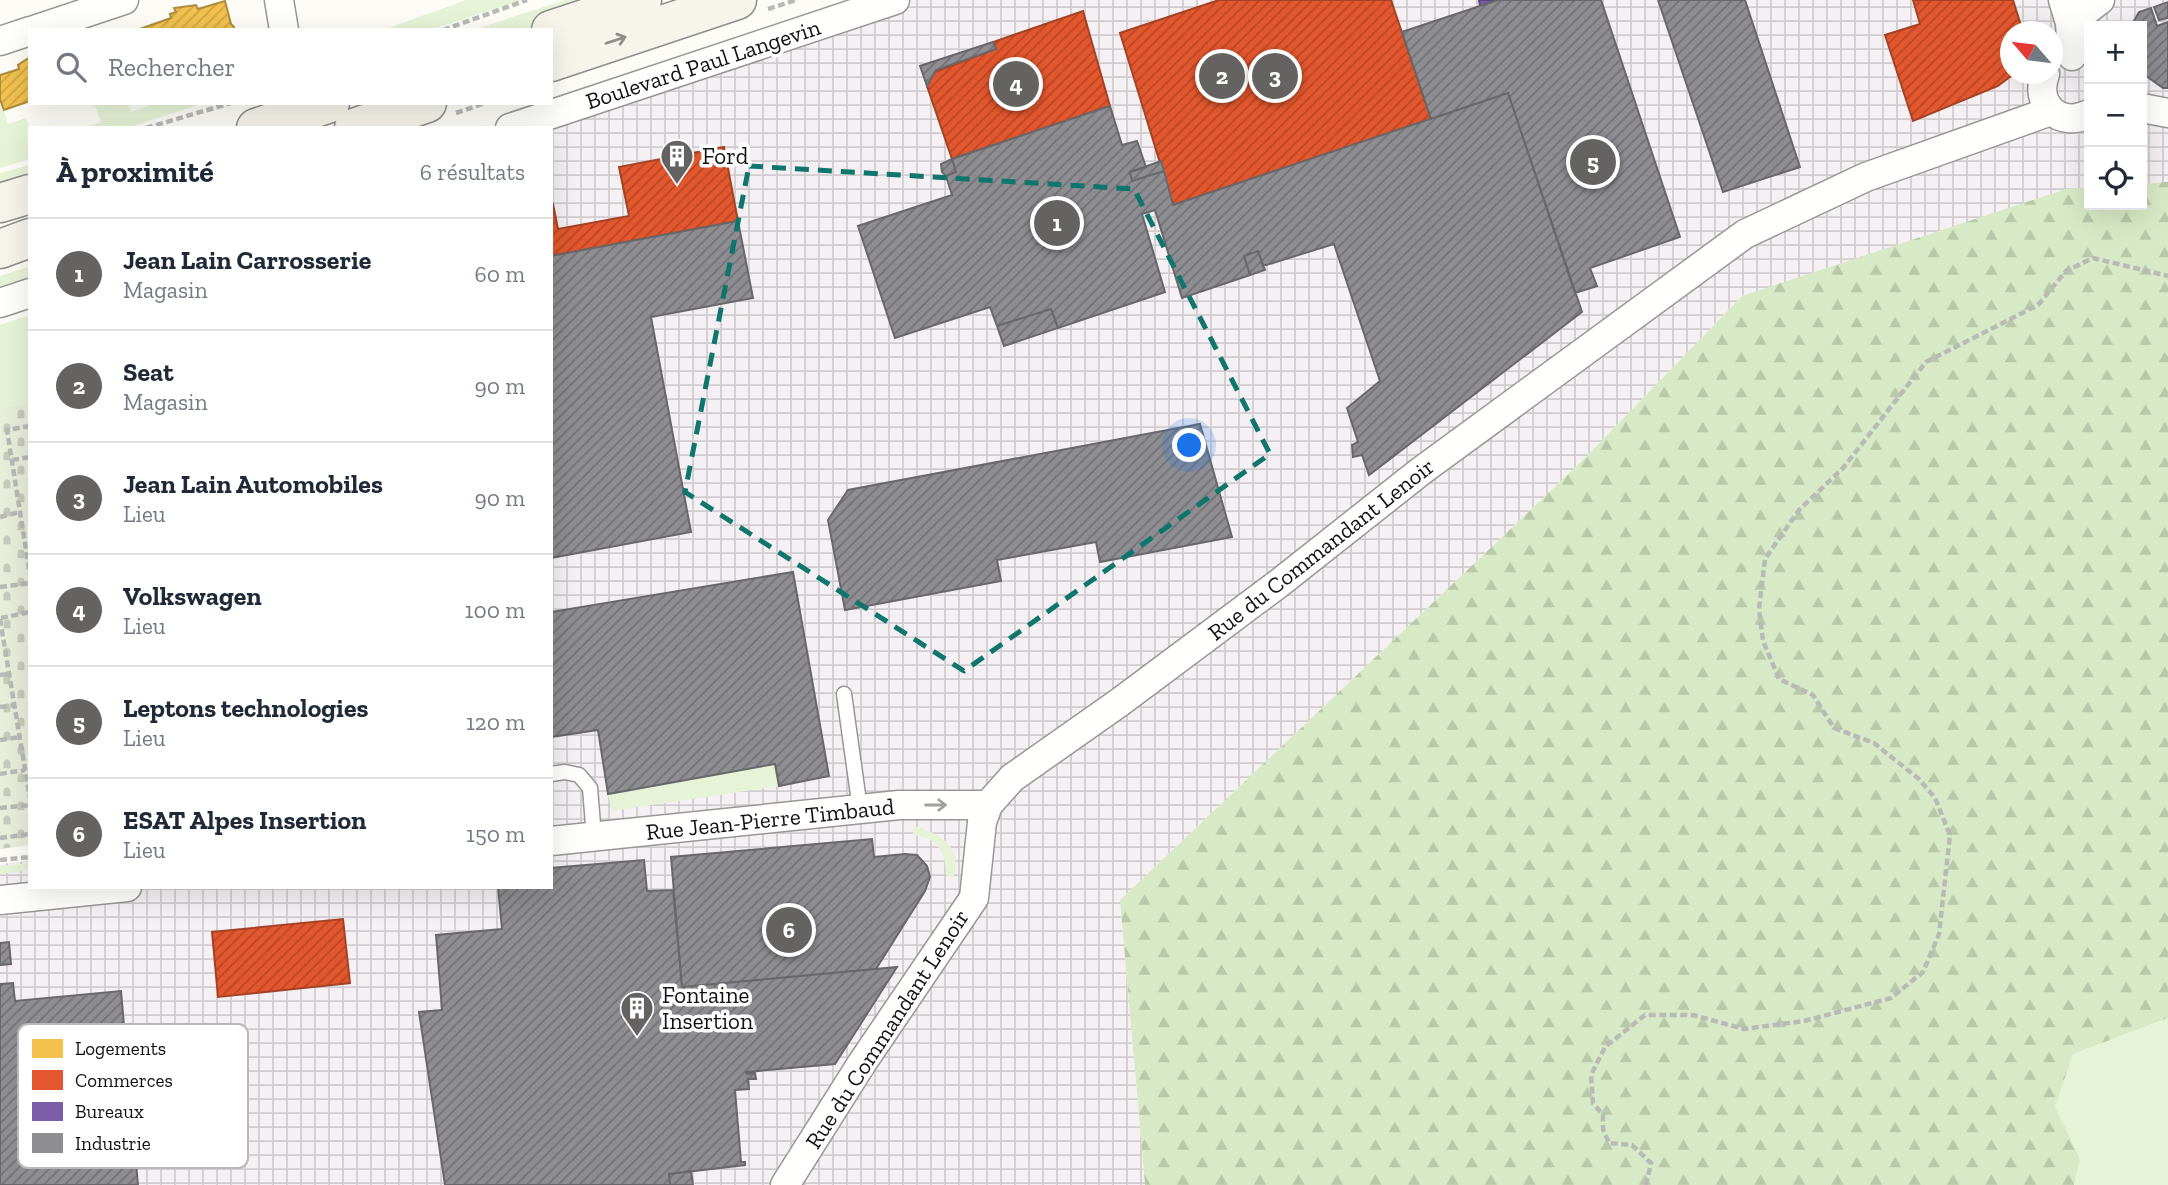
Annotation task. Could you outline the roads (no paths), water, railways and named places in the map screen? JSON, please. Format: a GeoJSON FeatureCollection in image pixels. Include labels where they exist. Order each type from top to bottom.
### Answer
{"type":"FeatureCollection","features":[{"type":"Feature","properties":{"kind":"main road"},"geometry":{"type":"LineString","coordinates":[[553,29],[642,0]]}},
{"type":"Feature","properties":{"kind":"main road"},"geometry":{"type":"LineString","coordinates":[[553,61],[737,0]]}},
{"type":"Feature","properties":{"kind":"main road"},"geometry":{"type":"LineString","coordinates":[[360,126],[421,105]]}},
{"type":"Feature","properties":{"kind":"main road"},"geometry":{"type":"LineString","coordinates":[[261,126],[310,106]]}},
{"type":"Feature","properties":{"kind":"main road"},"geometry":{"type":"LineString","coordinates":[[0,203],[28,195]]}},
{"type":"Feature","properties":{"kind":"main road"},"geometry":{"type":"LineString","coordinates":[[0,248],[28,239]]}},
{"type":"Feature","properties":{"kind":"street"},"geometry":{"type":"LineString","coordinates":[[38,28],[124,0]]}},
{"type":"Feature","properties":{"kind":"street"},"geometry":{"type":"LineString","coordinates":[[279,0],[284,28]]}},
{"type":"Feature","properties":{"kind":"street","name":"Boulevard Paul Langevin"},"geometry":{"type":"LineString","coordinates":[[516,126],[895,0]]}},
{"type":"Feature","properties":{"kind":"street"},"geometry":{"type":"LineString","coordinates":[[2071,60],[2067,12],[2100,0]]}},
{"type":"Feature","properties":{"kind":"street"},"geometry":{"type":"LineString","coordinates":[[0,41],[28,31]]}},
{"type":"Feature","properties":{"kind":"street"},"geometry":{"type":"LineString","coordinates":[[2043,84],[2042,92],[2051,111],[2067,119],[2084,116]]}},
{"type":"Feature","properties":{"kind":"street"},"geometry":{"type":"LineString","coordinates":[[2147,109],[2168,113]]}},
{"type":"Feature","properties":{"kind":"street","name":"Rue du Commandant Lenoir"},"geometry":{"type":"LineString","coordinates":[[785,1185],[862,1063],[974,898],[982,822],[988,805],[1013,778],[1278,584],[1421,471],[1745,234],[1866,177],[2051,111]]}},
{"type":"Feature","properties":{"kind":"street"},"geometry":{"type":"LineString","coordinates":[[0,303],[28,294]]}},
{"type":"Feature","properties":{"kind":"street","name":"Rue Jean-Pierre Timbaud"},"geometry":{"type":"LineString","coordinates":[[553,841],[899,805],[988,805]]}},
{"type":"Feature","properties":{"kind":"street"},"geometry":{"type":"LineString","coordinates":[[0,900],[107,889]]}},
{"type":"Feature","properties":{"kind":"lane"},"geometry":{"type":"LineString","coordinates":[[844,694],[860,809]]}},
{"type":"Feature","properties":{"kind":"lane"},"geometry":{"type":"LineString","coordinates":[[553,774],[565,772],[579,775],[590,788],[594,837]]}},
{"type":"Feature","properties":{"kind":"place","name":"Seat"},"geometry":{"type":"Point","coordinates":[1222,76]}},
{"type":"Feature","properties":{"kind":"place","name":"Jean Lain Automobiles"},"geometry":{"type":"Point","coordinates":[1275,76]}},
{"type":"Feature","properties":{"kind":"place","name":"Volkswagen"},"geometry":{"type":"Point","coordinates":[1016,84]}},
{"type":"Feature","properties":{"kind":"place","name":"Leptons technologies"},"geometry":{"type":"Point","coordinates":[1593,162]}},
{"type":"Feature","properties":{"kind":"place","name":"Ford"},"geometry":{"type":"Point","coordinates":[677,186]}},
{"type":"Feature","properties":{"kind":"place","name":"Jean Lain Carrosserie"},"geometry":{"type":"Point","coordinates":[1057,223]}},
{"type":"Feature","properties":{"kind":"place","name":"ESAT Alpes Insertion"},"geometry":{"type":"Point","coordinates":[789,930]}},
{"type":"Feature","properties":{"kind":"place","name":"Fontaine Insertion"},"geometry":{"type":"Point","coordinates":[637,1038]}}]}
